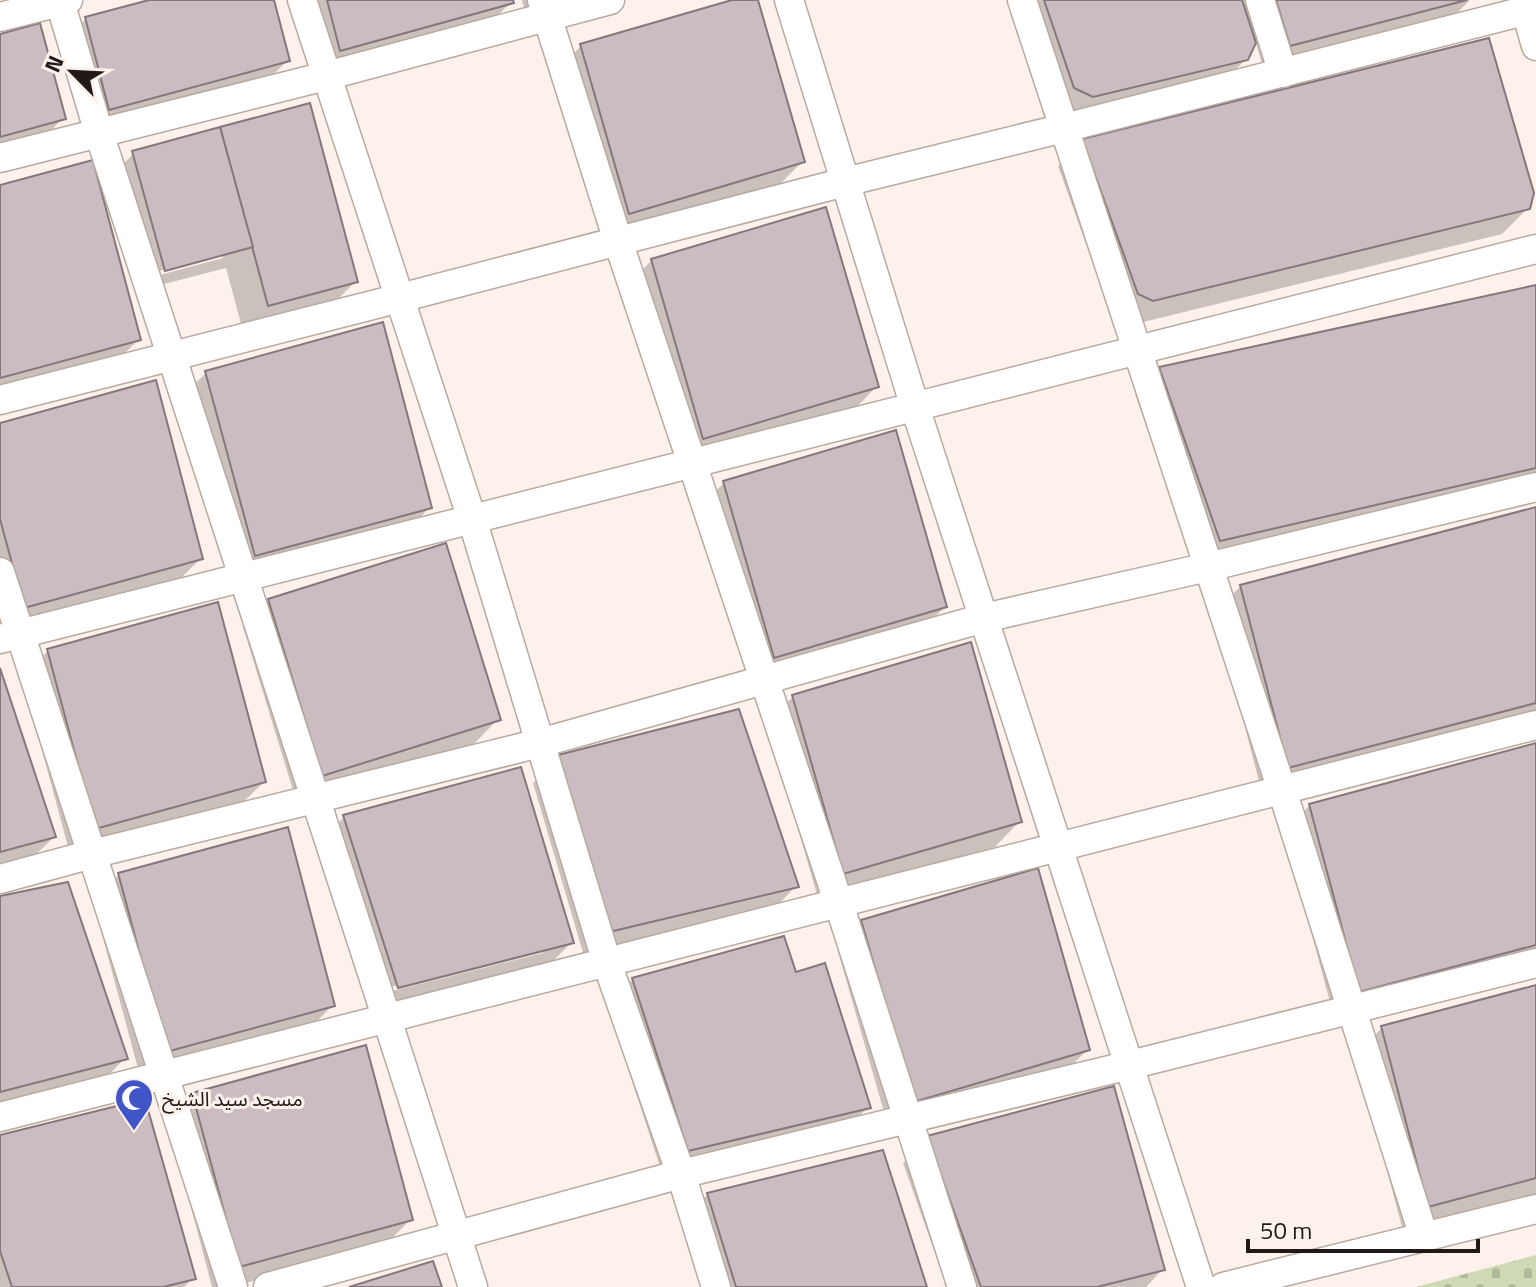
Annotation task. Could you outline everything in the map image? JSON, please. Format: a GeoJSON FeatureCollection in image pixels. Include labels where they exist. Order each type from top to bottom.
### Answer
{"type":"FeatureCollection","features":[{"type":"Feature","properties":{"kind":"street"},"geometry":{"type":"LineString","coordinates":[[302,0],[472,519],[607,963],[681,1174],[716,1287]]}},
{"type":"Feature","properties":{"kind":"street"},"geometry":{"type":"LineString","coordinates":[[0,158],[326,76],[545,8],[610,0]]}},
{"type":"Feature","properties":{"kind":"street"},"geometry":{"type":"LineString","coordinates":[[789,0],[915,407],[1201,1287]]}},
{"type":"Feature","properties":{"kind":"street"},"geometry":{"type":"LineString","coordinates":[[1022,0],[1282,790],[1424,1237]]}},
{"type":"Feature","properties":{"kind":"street"},"geometry":{"type":"LineString","coordinates":[[1260,0],[1283,73]]}},
{"type":"Feature","properties":{"kind":"street"},"geometry":{"type":"LineString","coordinates":[[10,10],[64,1],[99,133],[473,1287]]}},
{"type":"Feature","properties":{"kind":"street"},"geometry":{"type":"LineString","coordinates":[[0,400],[845,182],[1283,73],[1528,6],[1536,46]]}},
{"type":"Feature","properties":{"kind":"street"},"geometry":{"type":"LineString","coordinates":[[545,8],[618,241],[839,904],[962,1287]]}},
{"type":"Feature","properties":{"kind":"street"},"geometry":{"type":"LineString","coordinates":[[10,637],[1536,249]]}},
{"type":"Feature","properties":{"kind":"street"},"geometry":{"type":"LineString","coordinates":[[0,879],[540,743],[984,618],[1536,487]]}},
{"type":"Feature","properties":{"kind":"street"},"geometry":{"type":"LineString","coordinates":[[0,572],[10,637],[92,854],[233,1287]]}},
{"type":"Feature","properties":{"kind":"street"},"geometry":{"type":"LineString","coordinates":[[0,1117],[1536,725]]}},
{"type":"Feature","properties":{"kind":"street"},"geometry":{"type":"LineString","coordinates":[[268,1287],[681,1174],[1536,963]]}},
{"type":"Feature","properties":{"kind":"street"},"geometry":{"type":"LineString","coordinates":[[1223,1287],[1536,1209]]}},
{"type":"Feature","properties":{"kind":"green space"},"geometry":{"type":"Polygon","coordinates":[[[1536,1255],[1536,1287],[1416,1287],[1536,1255]]]}},
{"type":"Feature","properties":{"kind":"building"},"geometry":{"type":"Polygon","coordinates":[[[149,0],[274,0],[290,61],[109,110],[85,17],[149,0]]]}},
{"type":"Feature","properties":{"kind":"building"},"geometry":{"type":"Polygon","coordinates":[[[327,0],[513,0],[514,3],[340,51],[327,0]]]}},
{"type":"Feature","properties":{"kind":"building"},"geometry":{"type":"Polygon","coordinates":[[[732,0],[758,0],[805,162],[629,214],[580,44],[732,0]]]}},
{"type":"Feature","properties":{"kind":"building"},"geometry":{"type":"Polygon","coordinates":[[[1044,0],[1242,0],[1256,43],[1248,60],[1093,97],[1074,88],[1044,0]]]}},
{"type":"Feature","properties":{"kind":"building"},"geometry":{"type":"Polygon","coordinates":[[[1276,0],[1467,0],[1290,46],[1276,0]]]}},
{"type":"Feature","properties":{"kind":"building"},"geometry":{"type":"Polygon","coordinates":[[[40,23],[66,119],[0,137],[0,34],[40,23]]]}},
{"type":"Feature","properties":{"kind":"building"},"geometry":{"type":"Polygon","coordinates":[[[1489,38],[1534,193],[1530,209],[1153,301],[1138,294],[1082,139],[1489,38]]]}},
{"type":"Feature","properties":{"kind":"building"},"geometry":{"type":"Polygon","coordinates":[[[310,103],[358,282],[268,306],[220,127],[310,103]]]}},
{"type":"Feature","properties":{"kind":"building"},"geometry":{"type":"Polygon","coordinates":[[[220,127],[253,247],[165,271],[132,151],[220,127]]]}},
{"type":"Feature","properties":{"kind":"building"},"geometry":{"type":"Polygon","coordinates":[[[93,160],[141,340],[0,378],[0,185],[93,160]]]}},
{"type":"Feature","properties":{"kind":"building"},"geometry":{"type":"Polygon","coordinates":[[[826,207],[879,387],[703,439],[651,259],[826,207]]]}},
{"type":"Feature","properties":{"kind":"building"},"geometry":{"type":"Polygon","coordinates":[[[1536,285],[1536,468],[1220,541],[1159,367],[1536,285]]]}},
{"type":"Feature","properties":{"kind":"building"},"geometry":{"type":"Polygon","coordinates":[[[383,322],[432,508],[255,556],[205,371],[383,322]]]}},
{"type":"Feature","properties":{"kind":"building"},"geometry":{"type":"Polygon","coordinates":[[[156,380],[203,559],[24,608],[0,519],[0,423],[156,380]]]}},
{"type":"Feature","properties":{"kind":"building"},"geometry":{"type":"Polygon","coordinates":[[[896,430],[947,607],[774,658],[723,481],[896,430]]]}},
{"type":"Feature","properties":{"kind":"building"},"geometry":{"type":"Polygon","coordinates":[[[1536,507],[1536,703],[1288,768],[1240,585],[1536,507]]]}},
{"type":"Feature","properties":{"kind":"building"},"geometry":{"type":"Polygon","coordinates":[[[446,543],[501,720],[322,776],[268,599],[446,543]]]}},
{"type":"Feature","properties":{"kind":"building"},"geometry":{"type":"Polygon","coordinates":[[[218,602],[266,782],[95,829],[47,649],[218,602]]]}},
{"type":"Feature","properties":{"kind":"building"},"geometry":{"type":"Polygon","coordinates":[[[971,642],[1022,822],[843,874],[792,695],[971,642]]]}},
{"type":"Feature","properties":{"kind":"building"},"geometry":{"type":"Polygon","coordinates":[[[0,668],[56,837],[0,852],[0,668]]]}},
{"type":"Feature","properties":{"kind":"building"},"geometry":{"type":"Polygon","coordinates":[[[739,709],[799,887],[609,932],[558,755],[739,709]]]}},
{"type":"Feature","properties":{"kind":"building"},"geometry":{"type":"Polygon","coordinates":[[[1536,743],[1536,945],[1359,992],[1309,804],[1536,743]]]}},
{"type":"Feature","properties":{"kind":"building"},"geometry":{"type":"Polygon","coordinates":[[[521,767],[574,943],[398,988],[343,815],[521,767]]]}},
{"type":"Feature","properties":{"kind":"building"},"geometry":{"type":"Polygon","coordinates":[[[288,827],[335,1006],[166,1052],[118,873],[288,827]]]}},
{"type":"Feature","properties":{"kind":"building"},"geometry":{"type":"Polygon","coordinates":[[[1038,868],[1090,1050],[914,1102],[861,920],[1038,868]]]}},
{"type":"Feature","properties":{"kind":"building"},"geometry":{"type":"Polygon","coordinates":[[[68,882],[128,1059],[0,1092],[0,896],[68,882]]]}},
{"type":"Feature","properties":{"kind":"building"},"geometry":{"type":"Polygon","coordinates":[[[784,936],[796,972],[825,963],[871,1108],[688,1151],[632,978],[784,936]]]}},
{"type":"Feature","properties":{"kind":"building"},"geometry":{"type":"Polygon","coordinates":[[[1536,985],[1536,1178],[1428,1207],[1381,1026],[1536,985]]]}},
{"type":"Feature","properties":{"kind":"building"},"geometry":{"type":"Polygon","coordinates":[[[366,1045],[413,1220],[239,1267],[192,1093],[366,1045]]]}},
{"type":"Feature","properties":{"kind":"building"},"geometry":{"type":"Polygon","coordinates":[[[1114,1086],[1165,1270],[1097,1287],[981,1287],[927,1136],[1114,1086]]]}},
{"type":"Feature","properties":{"kind":"building"},"geometry":{"type":"Polygon","coordinates":[[[145,1099],[196,1279],[163,1287],[12,1287],[0,1251],[0,1135],[145,1099]]]}},
{"type":"Feature","properties":{"kind":"building"},"geometry":{"type":"Polygon","coordinates":[[[883,1150],[927,1287],[736,1287],[707,1193],[883,1150]]]}},
{"type":"Feature","properties":{"kind":"building"},"geometry":{"type":"Polygon","coordinates":[[[433,1261],[442,1287],[349,1287],[433,1261]]]}},
{"type":"Feature","properties":{"kind":"place","name":"مسجد سيد الشيخ"},"geometry":{"type":"Point","coordinates":[134,1132]}}]}
